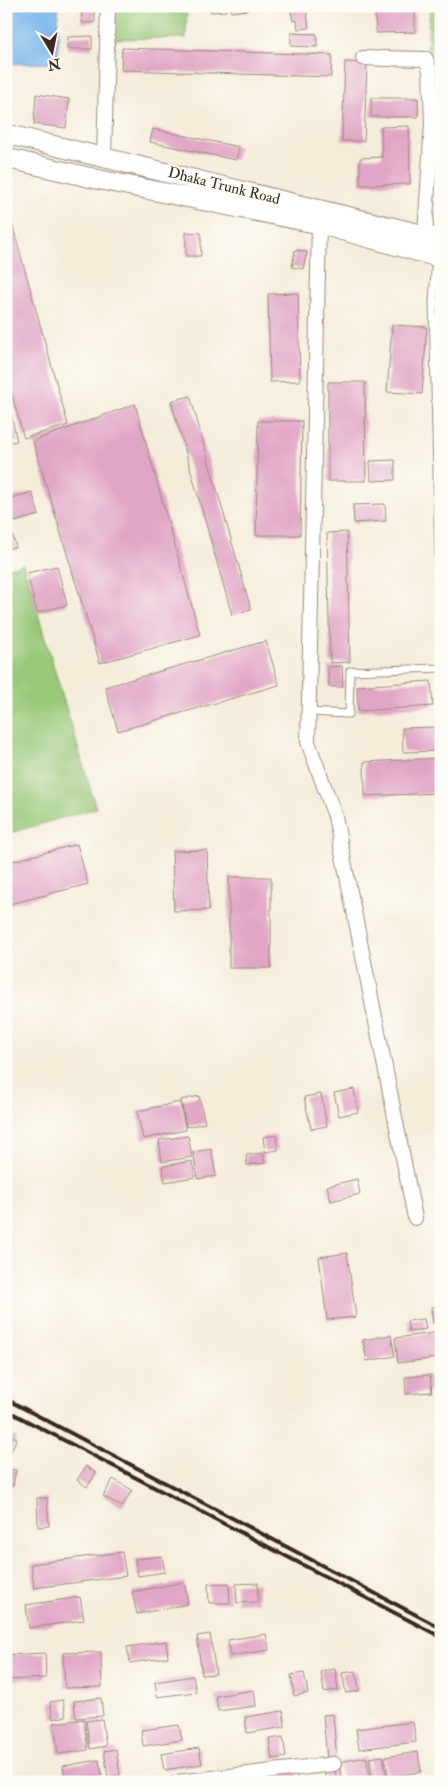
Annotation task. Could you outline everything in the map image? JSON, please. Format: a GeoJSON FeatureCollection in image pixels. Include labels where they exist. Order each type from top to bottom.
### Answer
{"type":"FeatureCollection","features":[{"type":"Feature","properties":{"kind":"main road","name":"Dhaka Trunk Road"},"geometry":{"type":"LineString","coordinates":[[6,134],[433,237]]}},
{"type":"Feature","properties":{"kind":"main road","name":"Dhaka Trunk Road"},"geometry":{"type":"LineString","coordinates":[[6,158],[101,180],[319,224],[438,258]]}},
{"type":"Feature","properties":{"kind":"street"},"geometry":{"type":"LineString","coordinates":[[104,157],[108,6]]}},
{"type":"Feature","properties":{"kind":"street"},"geometry":{"type":"LineString","coordinates":[[363,58],[426,59]]}},
{"type":"Feature","properties":{"kind":"street"},"geometry":{"type":"LineString","coordinates":[[382,58],[426,59]]}},
{"type":"Feature","properties":{"kind":"street"},"geometry":{"type":"LineString","coordinates":[[426,59],[430,71],[433,237]]}},
{"type":"Feature","properties":{"kind":"street"},"geometry":{"type":"LineString","coordinates":[[319,224],[308,742],[335,816],[415,1218]]}},
{"type":"Feature","properties":{"kind":"street"},"geometry":{"type":"LineString","coordinates":[[177,1782],[334,1764]]}},
{"type":"Feature","properties":{"kind":"lane"},"geometry":{"type":"LineString","coordinates":[[438,258],[433,302],[439,486],[441,643]]}},
{"type":"Feature","properties":{"kind":"lane"},"geometry":{"type":"LineString","coordinates":[[433,302],[441,304]]}},
{"type":"Feature","properties":{"kind":"lane"},"geometry":{"type":"LineString","coordinates":[[309,712],[349,714],[350,671],[441,668]]}},
{"type":"Feature","properties":{"kind":"green space"},"geometry":{"type":"Polygon","coordinates":[[[114,6],[187,6],[186,38],[113,39],[114,6]]]}},
{"type":"Feature","properties":{"kind":"green space"},"geometry":{"type":"Polygon","coordinates":[[[430,6],[441,6],[441,100],[424,99],[430,6]]]}},
{"type":"Feature","properties":{"kind":"green space"},"geometry":{"type":"Polygon","coordinates":[[[23,564],[96,808],[6,834],[6,569],[23,564]]]}},
{"type":"Feature","properties":{"kind":"water"},"geometry":{"type":"Polygon","coordinates":[[[6,6],[58,6],[58,63],[6,64],[6,6]]]}},
{"type":"Feature","properties":{"kind":"building"},"geometry":{"type":"Polygon","coordinates":[[[81,6],[94,6],[95,22],[82,23],[81,6]]]}},
{"type":"Feature","properties":{"kind":"building"},"geometry":{"type":"Polygon","coordinates":[[[190,6],[205,6],[205,8],[190,9],[190,6]]]}},
{"type":"Feature","properties":{"kind":"building"},"geometry":{"type":"Polygon","coordinates":[[[210,6],[226,6],[226,11],[211,12],[210,6]]]}},
{"type":"Feature","properties":{"kind":"building"},"geometry":{"type":"Polygon","coordinates":[[[231,6],[248,6],[249,10],[231,12],[231,6]]]}},
{"type":"Feature","properties":{"kind":"building"},"geometry":{"type":"Polygon","coordinates":[[[290,6],[306,6],[309,28],[298,29],[297,20],[293,21],[290,6]]]}},
{"type":"Feature","properties":{"kind":"building"},"geometry":{"type":"Polygon","coordinates":[[[415,11],[415,32],[376,33],[375,13],[415,11]]]}},
{"type":"Feature","properties":{"kind":"building"},"geometry":{"type":"Polygon","coordinates":[[[291,33],[317,34],[317,47],[291,46],[291,33]]]}},
{"type":"Feature","properties":{"kind":"building"},"geometry":{"type":"Polygon","coordinates":[[[92,36],[92,49],[67,49],[68,37],[92,36]]]}},
{"type":"Feature","properties":{"kind":"building"},"geometry":{"type":"Polygon","coordinates":[[[122,48],[332,55],[331,77],[121,70],[122,48]]]}},
{"type":"Feature","properties":{"kind":"building"},"geometry":{"type":"Polygon","coordinates":[[[345,62],[367,63],[364,141],[342,141],[345,62]]]}},
{"type":"Feature","properties":{"kind":"building"},"geometry":{"type":"Polygon","coordinates":[[[36,94],[69,99],[66,128],[34,124],[36,94]]]}},
{"type":"Feature","properties":{"kind":"building"},"geometry":{"type":"Polygon","coordinates":[[[371,98],[418,98],[418,117],[371,117],[371,98]]]}},
{"type":"Feature","properties":{"kind":"building"},"geometry":{"type":"Polygon","coordinates":[[[409,126],[410,184],[360,185],[360,158],[382,157],[381,127],[409,126]]]}},
{"type":"Feature","properties":{"kind":"building"},"geometry":{"type":"Polygon","coordinates":[[[153,129],[239,147],[236,160],[150,142],[153,129]]]}},
{"type":"Feature","properties":{"kind":"building"},"geometry":{"type":"Polygon","coordinates":[[[9,213],[68,425],[24,438],[6,375],[6,214],[9,213]]]}},
{"type":"Feature","properties":{"kind":"building"},"geometry":{"type":"Polygon","coordinates":[[[186,232],[201,233],[201,256],[186,256],[186,232]]]}},
{"type":"Feature","properties":{"kind":"building"},"geometry":{"type":"Polygon","coordinates":[[[295,250],[307,252],[303,269],[292,267],[295,250]]]}},
{"type":"Feature","properties":{"kind":"building"},"geometry":{"type":"Polygon","coordinates":[[[298,293],[300,381],[270,382],[268,294],[298,293]]]}},
{"type":"Feature","properties":{"kind":"building"},"geometry":{"type":"Polygon","coordinates":[[[392,325],[427,327],[422,394],[387,392],[392,325]]]}},
{"type":"Feature","properties":{"kind":"building"},"geometry":{"type":"Polygon","coordinates":[[[328,382],[365,382],[366,481],[328,481],[328,382]]]}},
{"type":"Feature","properties":{"kind":"building"},"geometry":{"type":"Polygon","coordinates":[[[190,396],[251,609],[232,615],[171,401],[190,396]]]}},
{"type":"Feature","properties":{"kind":"building"},"geometry":{"type":"Polygon","coordinates":[[[135,404],[200,635],[100,663],[33,441],[135,404]]]}},
{"type":"Feature","properties":{"kind":"building"},"geometry":{"type":"Polygon","coordinates":[[[11,415],[17,441],[6,443],[6,416],[11,415]]]}},
{"type":"Feature","properties":{"kind":"building"},"geometry":{"type":"Polygon","coordinates":[[[258,421],[302,421],[300,535],[256,535],[258,421]]]}},
{"type":"Feature","properties":{"kind":"building"},"geometry":{"type":"Polygon","coordinates":[[[395,460],[395,480],[371,481],[370,461],[395,460]]]}},
{"type":"Feature","properties":{"kind":"building"},"geometry":{"type":"Polygon","coordinates":[[[32,492],[39,515],[14,522],[7,499],[32,492]]]}},
{"type":"Feature","properties":{"kind":"building"},"geometry":{"type":"Polygon","coordinates":[[[385,504],[386,521],[354,523],[353,505],[385,504]]]}},
{"type":"Feature","properties":{"kind":"building"},"geometry":{"type":"Polygon","coordinates":[[[6,513],[16,547],[6,549],[6,513]]]}},
{"type":"Feature","properties":{"kind":"building"},"geometry":{"type":"Polygon","coordinates":[[[347,532],[350,662],[330,663],[327,533],[347,532]]]}},
{"type":"Feature","properties":{"kind":"building"},"geometry":{"type":"Polygon","coordinates":[[[57,566],[67,605],[37,613],[27,573],[57,566]]]}},
{"type":"Feature","properties":{"kind":"building"},"geometry":{"type":"Polygon","coordinates":[[[266,641],[279,685],[118,731],[105,687],[266,641]]]}},
{"type":"Feature","properties":{"kind":"building"},"geometry":{"type":"Polygon","coordinates":[[[342,666],[343,687],[329,687],[328,667],[342,666]]]}},
{"type":"Feature","properties":{"kind":"building"},"geometry":{"type":"Polygon","coordinates":[[[431,681],[433,706],[358,711],[357,686],[431,681]]]}},
{"type":"Feature","properties":{"kind":"building"},"geometry":{"type":"Polygon","coordinates":[[[441,727],[441,751],[403,752],[402,728],[441,727]]]}},
{"type":"Feature","properties":{"kind":"building"},"geometry":{"type":"Polygon","coordinates":[[[441,758],[441,793],[365,796],[364,762],[441,758]]]}},
{"type":"Feature","properties":{"kind":"building"},"geometry":{"type":"Polygon","coordinates":[[[77,844],[88,884],[6,905],[6,863],[77,844]]]}},
{"type":"Feature","properties":{"kind":"building"},"geometry":{"type":"Polygon","coordinates":[[[207,850],[209,910],[174,911],[172,851],[207,850]]]}},
{"type":"Feature","properties":{"kind":"building"},"geometry":{"type":"Polygon","coordinates":[[[229,877],[271,877],[271,968],[229,968],[229,877]]]}},
{"type":"Feature","properties":{"kind":"building"},"geometry":{"type":"Polygon","coordinates":[[[354,1089],[358,1112],[339,1116],[334,1093],[354,1089]]]}},
{"type":"Feature","properties":{"kind":"building"},"geometry":{"type":"Polygon","coordinates":[[[321,1094],[327,1126],[311,1129],[304,1097],[321,1094]]]}},
{"type":"Feature","properties":{"kind":"building"},"geometry":{"type":"Polygon","coordinates":[[[199,1096],[205,1123],[186,1127],[181,1100],[199,1096]]]}},
{"type":"Feature","properties":{"kind":"building"},"geometry":{"type":"Polygon","coordinates":[[[180,1102],[186,1130],[143,1139],[137,1111],[180,1102]]]}},
{"type":"Feature","properties":{"kind":"building"},"geometry":{"type":"Polygon","coordinates":[[[276,1135],[278,1150],[265,1152],[263,1137],[276,1135]]]}},
{"type":"Feature","properties":{"kind":"building"},"geometry":{"type":"Polygon","coordinates":[[[188,1136],[192,1157],[162,1162],[159,1140],[188,1136]]]}},
{"type":"Feature","properties":{"kind":"building"},"geometry":{"type":"Polygon","coordinates":[[[211,1149],[216,1176],[198,1179],[193,1152],[211,1149]]]}},
{"type":"Feature","properties":{"kind":"building"},"geometry":{"type":"Polygon","coordinates":[[[263,1153],[265,1163],[247,1165],[246,1155],[263,1153]]]}},
{"type":"Feature","properties":{"kind":"building"},"geometry":{"type":"Polygon","coordinates":[[[441,1155],[441,1183],[440,1183],[435,1156],[441,1155]]]}},
{"type":"Feature","properties":{"kind":"building"},"geometry":{"type":"Polygon","coordinates":[[[192,1161],[195,1177],[165,1182],[162,1166],[192,1161]]]}},
{"type":"Feature","properties":{"kind":"building"},"geometry":{"type":"Polygon","coordinates":[[[357,1179],[360,1194],[331,1201],[327,1186],[357,1179]]]}},
{"type":"Feature","properties":{"kind":"building"},"geometry":{"type":"Polygon","coordinates":[[[347,1253],[356,1317],[327,1320],[319,1257],[347,1253]]]}},
{"type":"Feature","properties":{"kind":"building"},"geometry":{"type":"Polygon","coordinates":[[[435,1285],[441,1285],[441,1302],[438,1302],[435,1285]]]}},
{"type":"Feature","properties":{"kind":"building"},"geometry":{"type":"Polygon","coordinates":[[[441,1306],[441,1321],[433,1323],[431,1307],[441,1306]]]}},
{"type":"Feature","properties":{"kind":"building"},"geometry":{"type":"Polygon","coordinates":[[[424,1319],[426,1329],[409,1332],[407,1321],[424,1319]]]}},
{"type":"Feature","properties":{"kind":"building"},"geometry":{"type":"Polygon","coordinates":[[[434,1333],[437,1358],[398,1363],[395,1338],[434,1333]]]}},
{"type":"Feature","properties":{"kind":"building"},"geometry":{"type":"Polygon","coordinates":[[[391,1335],[395,1356],[367,1361],[363,1340],[391,1335]]]}},
{"type":"Feature","properties":{"kind":"building"},"geometry":{"type":"Polygon","coordinates":[[[430,1375],[432,1392],[406,1394],[405,1377],[430,1375]]]}},
{"type":"Feature","properties":{"kind":"building"},"geometry":{"type":"Polygon","coordinates":[[[6,1433],[17,1438],[10,1453],[6,1452],[6,1433]]]}},
{"type":"Feature","properties":{"kind":"building"},"geometry":{"type":"Polygon","coordinates":[[[86,1466],[96,1473],[87,1487],[77,1480],[86,1466]]]}},
{"type":"Feature","properties":{"kind":"building"},"geometry":{"type":"Polygon","coordinates":[[[6,1468],[16,1470],[13,1486],[6,1485],[6,1468]]]}},
{"type":"Feature","properties":{"kind":"building"},"geometry":{"type":"Polygon","coordinates":[[[113,1479],[132,1490],[122,1507],[103,1496],[113,1479]]]}},
{"type":"Feature","properties":{"kind":"building"},"geometry":{"type":"Polygon","coordinates":[[[37,1498],[47,1498],[49,1526],[38,1527],[37,1498]]]}},
{"type":"Feature","properties":{"kind":"building"},"geometry":{"type":"Polygon","coordinates":[[[122,1552],[126,1576],[34,1588],[31,1564],[122,1552]]]}},
{"type":"Feature","properties":{"kind":"building"},"geometry":{"type":"Polygon","coordinates":[[[162,1556],[165,1572],[138,1576],[135,1559],[162,1556]]]}},
{"type":"Feature","properties":{"kind":"building"},"geometry":{"type":"Polygon","coordinates":[[[184,1582],[188,1604],[137,1614],[132,1592],[184,1582]]]}},
{"type":"Feature","properties":{"kind":"building"},"geometry":{"type":"Polygon","coordinates":[[[229,1583],[230,1603],[209,1603],[208,1584],[229,1583]]]}},
{"type":"Feature","properties":{"kind":"building"},"geometry":{"type":"Polygon","coordinates":[[[258,1583],[258,1602],[237,1603],[236,1584],[258,1583]]]}},
{"type":"Feature","properties":{"kind":"building"},"geometry":{"type":"Polygon","coordinates":[[[80,1597],[84,1620],[29,1628],[26,1605],[80,1597]]]}},
{"type":"Feature","properties":{"kind":"building"},"geometry":{"type":"Polygon","coordinates":[[[210,1634],[216,1674],[202,1675],[197,1636],[210,1634]]]}},
{"type":"Feature","properties":{"kind":"building"},"geometry":{"type":"Polygon","coordinates":[[[266,1634],[269,1650],[230,1656],[228,1640],[266,1634]]]}},
{"type":"Feature","properties":{"kind":"building"},"geometry":{"type":"Polygon","coordinates":[[[166,1641],[168,1657],[130,1663],[127,1647],[166,1641]]]}},
{"type":"Feature","properties":{"kind":"building"},"geometry":{"type":"Polygon","coordinates":[[[101,1652],[102,1687],[65,1688],[63,1653],[101,1652]]]}},
{"type":"Feature","properties":{"kind":"building"},"geometry":{"type":"Polygon","coordinates":[[[45,1653],[46,1678],[6,1680],[6,1655],[45,1653]]]}},
{"type":"Feature","properties":{"kind":"building"},"geometry":{"type":"Polygon","coordinates":[[[335,1669],[338,1690],[324,1692],[321,1671],[335,1669]]]}},
{"type":"Feature","properties":{"kind":"building"},"geometry":{"type":"Polygon","coordinates":[[[356,1671],[359,1691],[346,1693],[342,1673],[356,1671]]]}},
{"type":"Feature","properties":{"kind":"building"},"geometry":{"type":"Polygon","coordinates":[[[304,1673],[308,1693],[294,1696],[291,1675],[304,1673]]]}},
{"type":"Feature","properties":{"kind":"building"},"geometry":{"type":"Polygon","coordinates":[[[193,1676],[196,1692],[157,1697],[155,1682],[193,1676]]]}},
{"type":"Feature","properties":{"kind":"building"},"geometry":{"type":"Polygon","coordinates":[[[254,1690],[256,1706],[218,1711],[216,1696],[254,1690]]]}},
{"type":"Feature","properties":{"kind":"building"},"geometry":{"type":"Polygon","coordinates":[[[101,1698],[103,1716],[76,1718],[74,1701],[101,1698]]]}},
{"type":"Feature","properties":{"kind":"building"},"geometry":{"type":"Polygon","coordinates":[[[63,1700],[66,1716],[53,1719],[50,1702],[63,1700]]]}},
{"type":"Feature","properties":{"kind":"building"},"geometry":{"type":"Polygon","coordinates":[[[283,1711],[285,1727],[247,1733],[245,1717],[283,1711]]]}},
{"type":"Feature","properties":{"kind":"building"},"geometry":{"type":"Polygon","coordinates":[[[333,1714],[337,1760],[327,1760],[323,1715],[333,1714]]]}},
{"type":"Feature","properties":{"kind":"building"},"geometry":{"type":"Polygon","coordinates":[[[84,1719],[88,1750],[58,1754],[54,1723],[84,1719]]]}},
{"type":"Feature","properties":{"kind":"building"},"geometry":{"type":"Polygon","coordinates":[[[102,1719],[106,1746],[90,1749],[86,1721],[102,1719]]]}},
{"type":"Feature","properties":{"kind":"building"},"geometry":{"type":"Polygon","coordinates":[[[413,1722],[416,1742],[359,1749],[356,1729],[413,1722]]]}},
{"type":"Feature","properties":{"kind":"building"},"geometry":{"type":"Polygon","coordinates":[[[179,1725],[182,1740],[143,1746],[141,1730],[179,1725]]]}},
{"type":"Feature","properties":{"kind":"building"},"geometry":{"type":"Polygon","coordinates":[[[283,1737],[286,1757],[272,1759],[269,1739],[283,1737]]]}},
{"type":"Feature","properties":{"kind":"building"},"geometry":{"type":"Polygon","coordinates":[[[199,1748],[202,1764],[164,1770],[161,1754],[199,1748]]]}},
{"type":"Feature","properties":{"kind":"building"},"geometry":{"type":"Polygon","coordinates":[[[116,1749],[120,1775],[108,1777],[104,1751],[116,1749]]]}},
{"type":"Feature","properties":{"kind":"building"},"geometry":{"type":"Polygon","coordinates":[[[418,1752],[421,1772],[388,1777],[385,1757],[418,1752]]]}},
{"type":"Feature","properties":{"kind":"building"},"geometry":{"type":"Polygon","coordinates":[[[383,1756],[386,1777],[372,1779],[369,1758],[383,1756]]]}},
{"type":"Feature","properties":{"kind":"building"},"geometry":{"type":"Polygon","coordinates":[[[366,1757],[371,1782],[342,1782],[339,1762],[366,1757]]]}},
{"type":"Feature","properties":{"kind":"building"},"geometry":{"type":"Polygon","coordinates":[[[99,1760],[102,1775],[66,1781],[63,1766],[99,1760]]]}},
{"type":"Feature","properties":{"kind":"building"},"geometry":{"type":"Polygon","coordinates":[[[335,1769],[337,1782],[326,1782],[324,1771],[335,1769]]]}},
{"type":"Feature","properties":{"kind":"building"},"geometry":{"type":"Polygon","coordinates":[[[296,1770],[298,1782],[259,1782],[258,1776],[296,1770]]]}},
{"type":"Feature","properties":{"kind":"railway"},"geometry":{"type":"LineString","coordinates":[[6,1399],[441,1628]]}},
{"type":"Feature","properties":{"kind":"railway"},"geometry":{"type":"LineString","coordinates":[[6,1410],[441,1637]]}}]}
